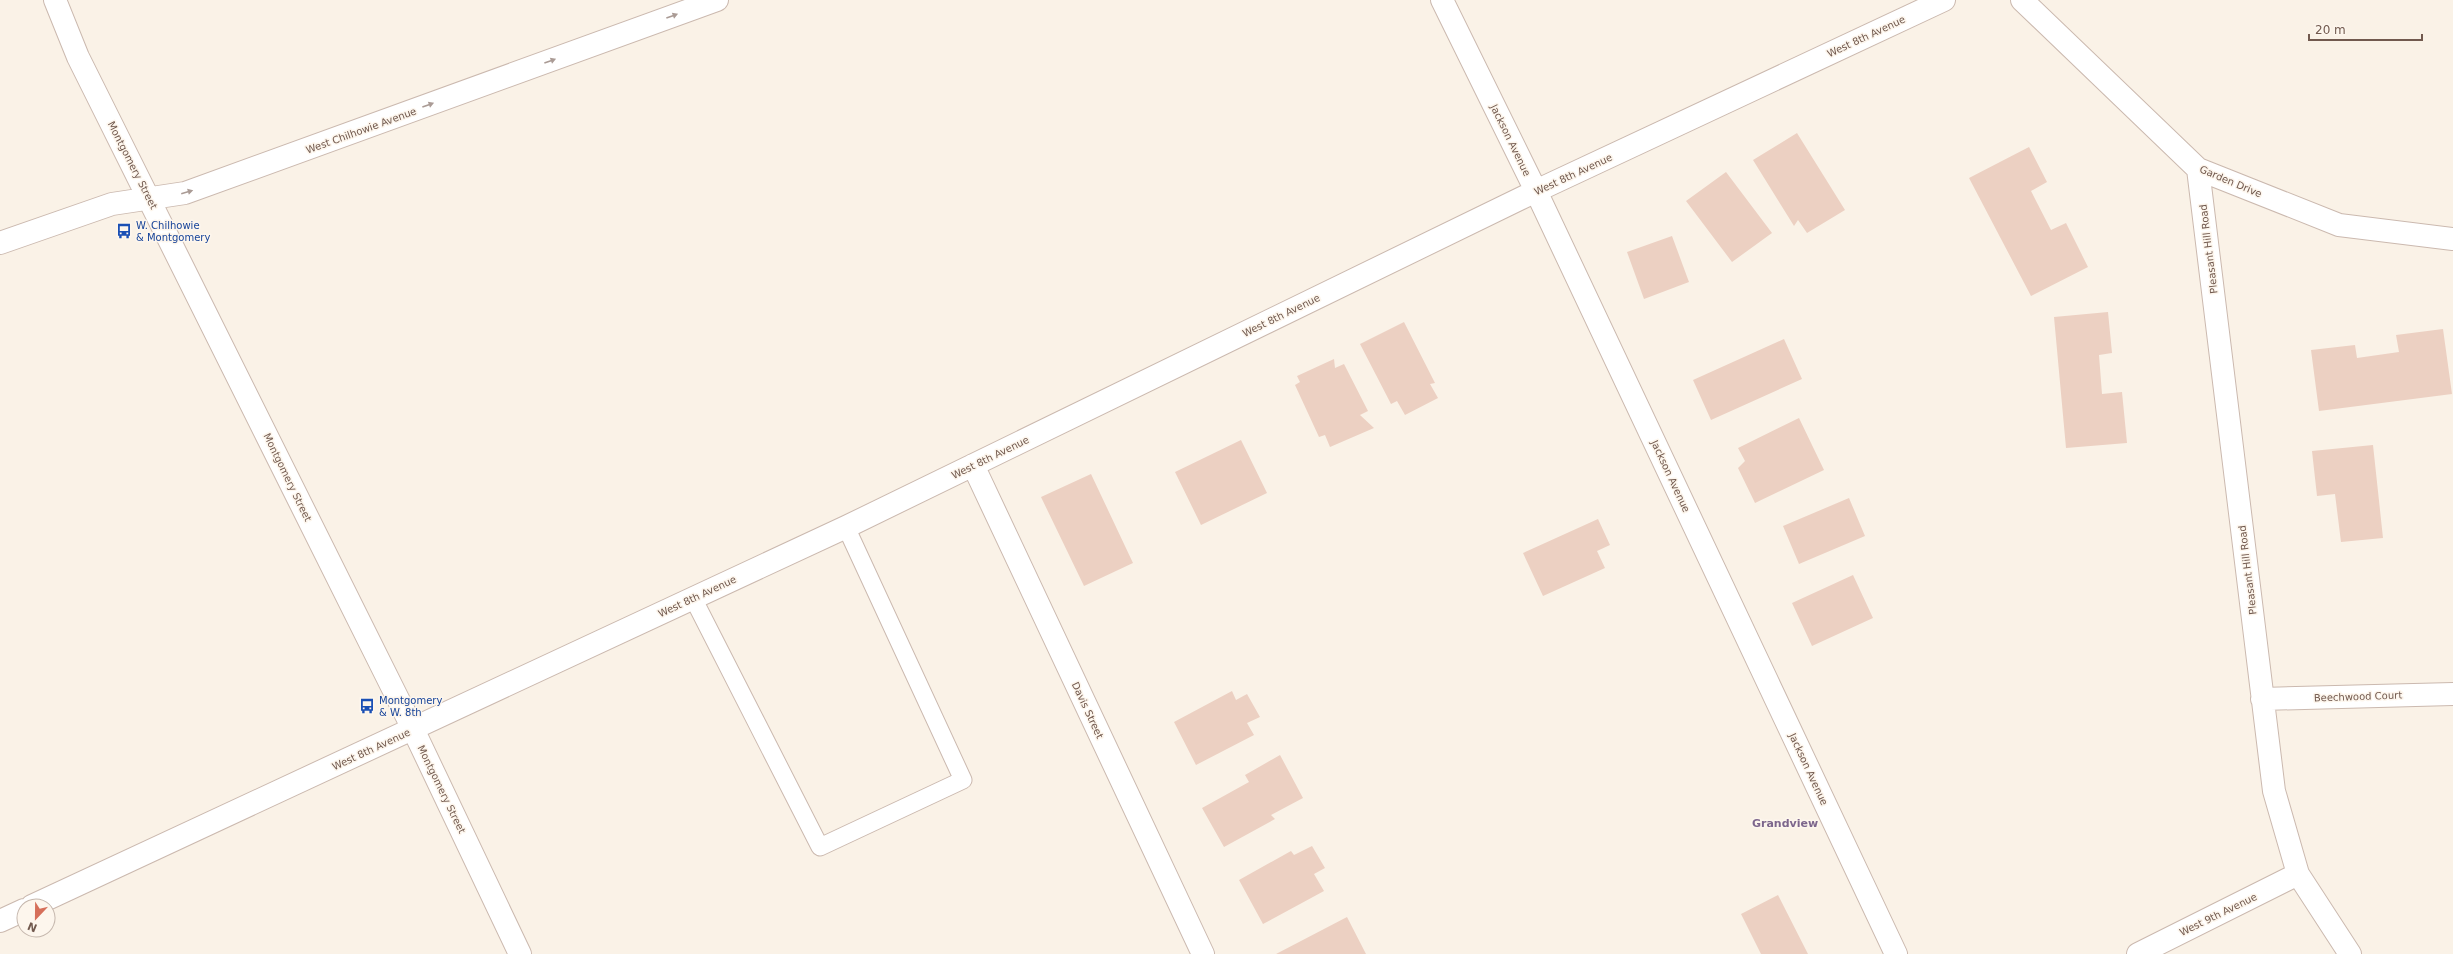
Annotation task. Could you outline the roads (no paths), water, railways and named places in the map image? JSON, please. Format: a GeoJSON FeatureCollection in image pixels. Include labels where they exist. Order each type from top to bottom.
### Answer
{"type":"FeatureCollection","features":[{"type":"Feature","properties":{"kind":"street","name":"Montgomery Street"},"geometry":{"type":"LineString","coordinates":[[55,0],[78,57],[413,729],[520,954]]}},
{"type":"Feature","properties":{"kind":"street","name":"West Chilhowie Avenue"},"geometry":{"type":"LineString","coordinates":[[0,243],[112,204],[185,194],[717,0]]}},
{"type":"Feature","properties":{"kind":"street","name":"Jackson Avenue"},"geometry":{"type":"LineString","coordinates":[[1442,0],[1536,191],[1896,954]]}},
{"type":"Feature","properties":{"kind":"street","name":"West 8th Avenue"},"geometry":{"type":"LineString","coordinates":[[49,898],[846,526],[1536,191],[1944,0]]}},
{"type":"Feature","properties":{"kind":"street","name":"Garden Drive"},"geometry":{"type":"LineString","coordinates":[[2022,0],[2198,169],[2339,225],[2453,239]]}},
{"type":"Feature","properties":{"kind":"street","name":"Pleasant Hill Road"},"geometry":{"type":"LineString","coordinates":[[2198,169],[2274,791],[2298,874],[2350,954]]}},
{"type":"Feature","properties":{"kind":"street","name":"Davis Street"},"geometry":{"type":"LineString","coordinates":[[972,465],[1203,954]]}},
{"type":"Feature","properties":{"kind":"street","name":"Beechwood Court"},"geometry":{"type":"LineString","coordinates":[[2262,699],[2453,694]]}},
{"type":"Feature","properties":{"kind":"street","name":"West 9th Avenue"},"geometry":{"type":"LineString","coordinates":[[2138,954],[2298,874]]}},
{"type":"Feature","properties":{"kind":"street"},"geometry":{"type":"LineString","coordinates":[[0,921],[16,914]]}},
{"type":"Feature","properties":{"kind":"lane"},"geometry":{"type":"LineString","coordinates":[[693,598],[820,846],[963,780],[846,526]]}},
{"type":"Feature","properties":{"kind":"place","name":"W. Chilhowie & Montgomery"},"geometry":{"type":"Point","coordinates":[124,231]}},
{"type":"Feature","properties":{"kind":"place","name":"Montgomery & W. 8th"},"geometry":{"type":"Point","coordinates":[367,706]}},
{"type":"Feature","properties":{"kind":"district","name":"Grandview"},"geometry":{"type":"Point","coordinates":[1785,823]}}]}
